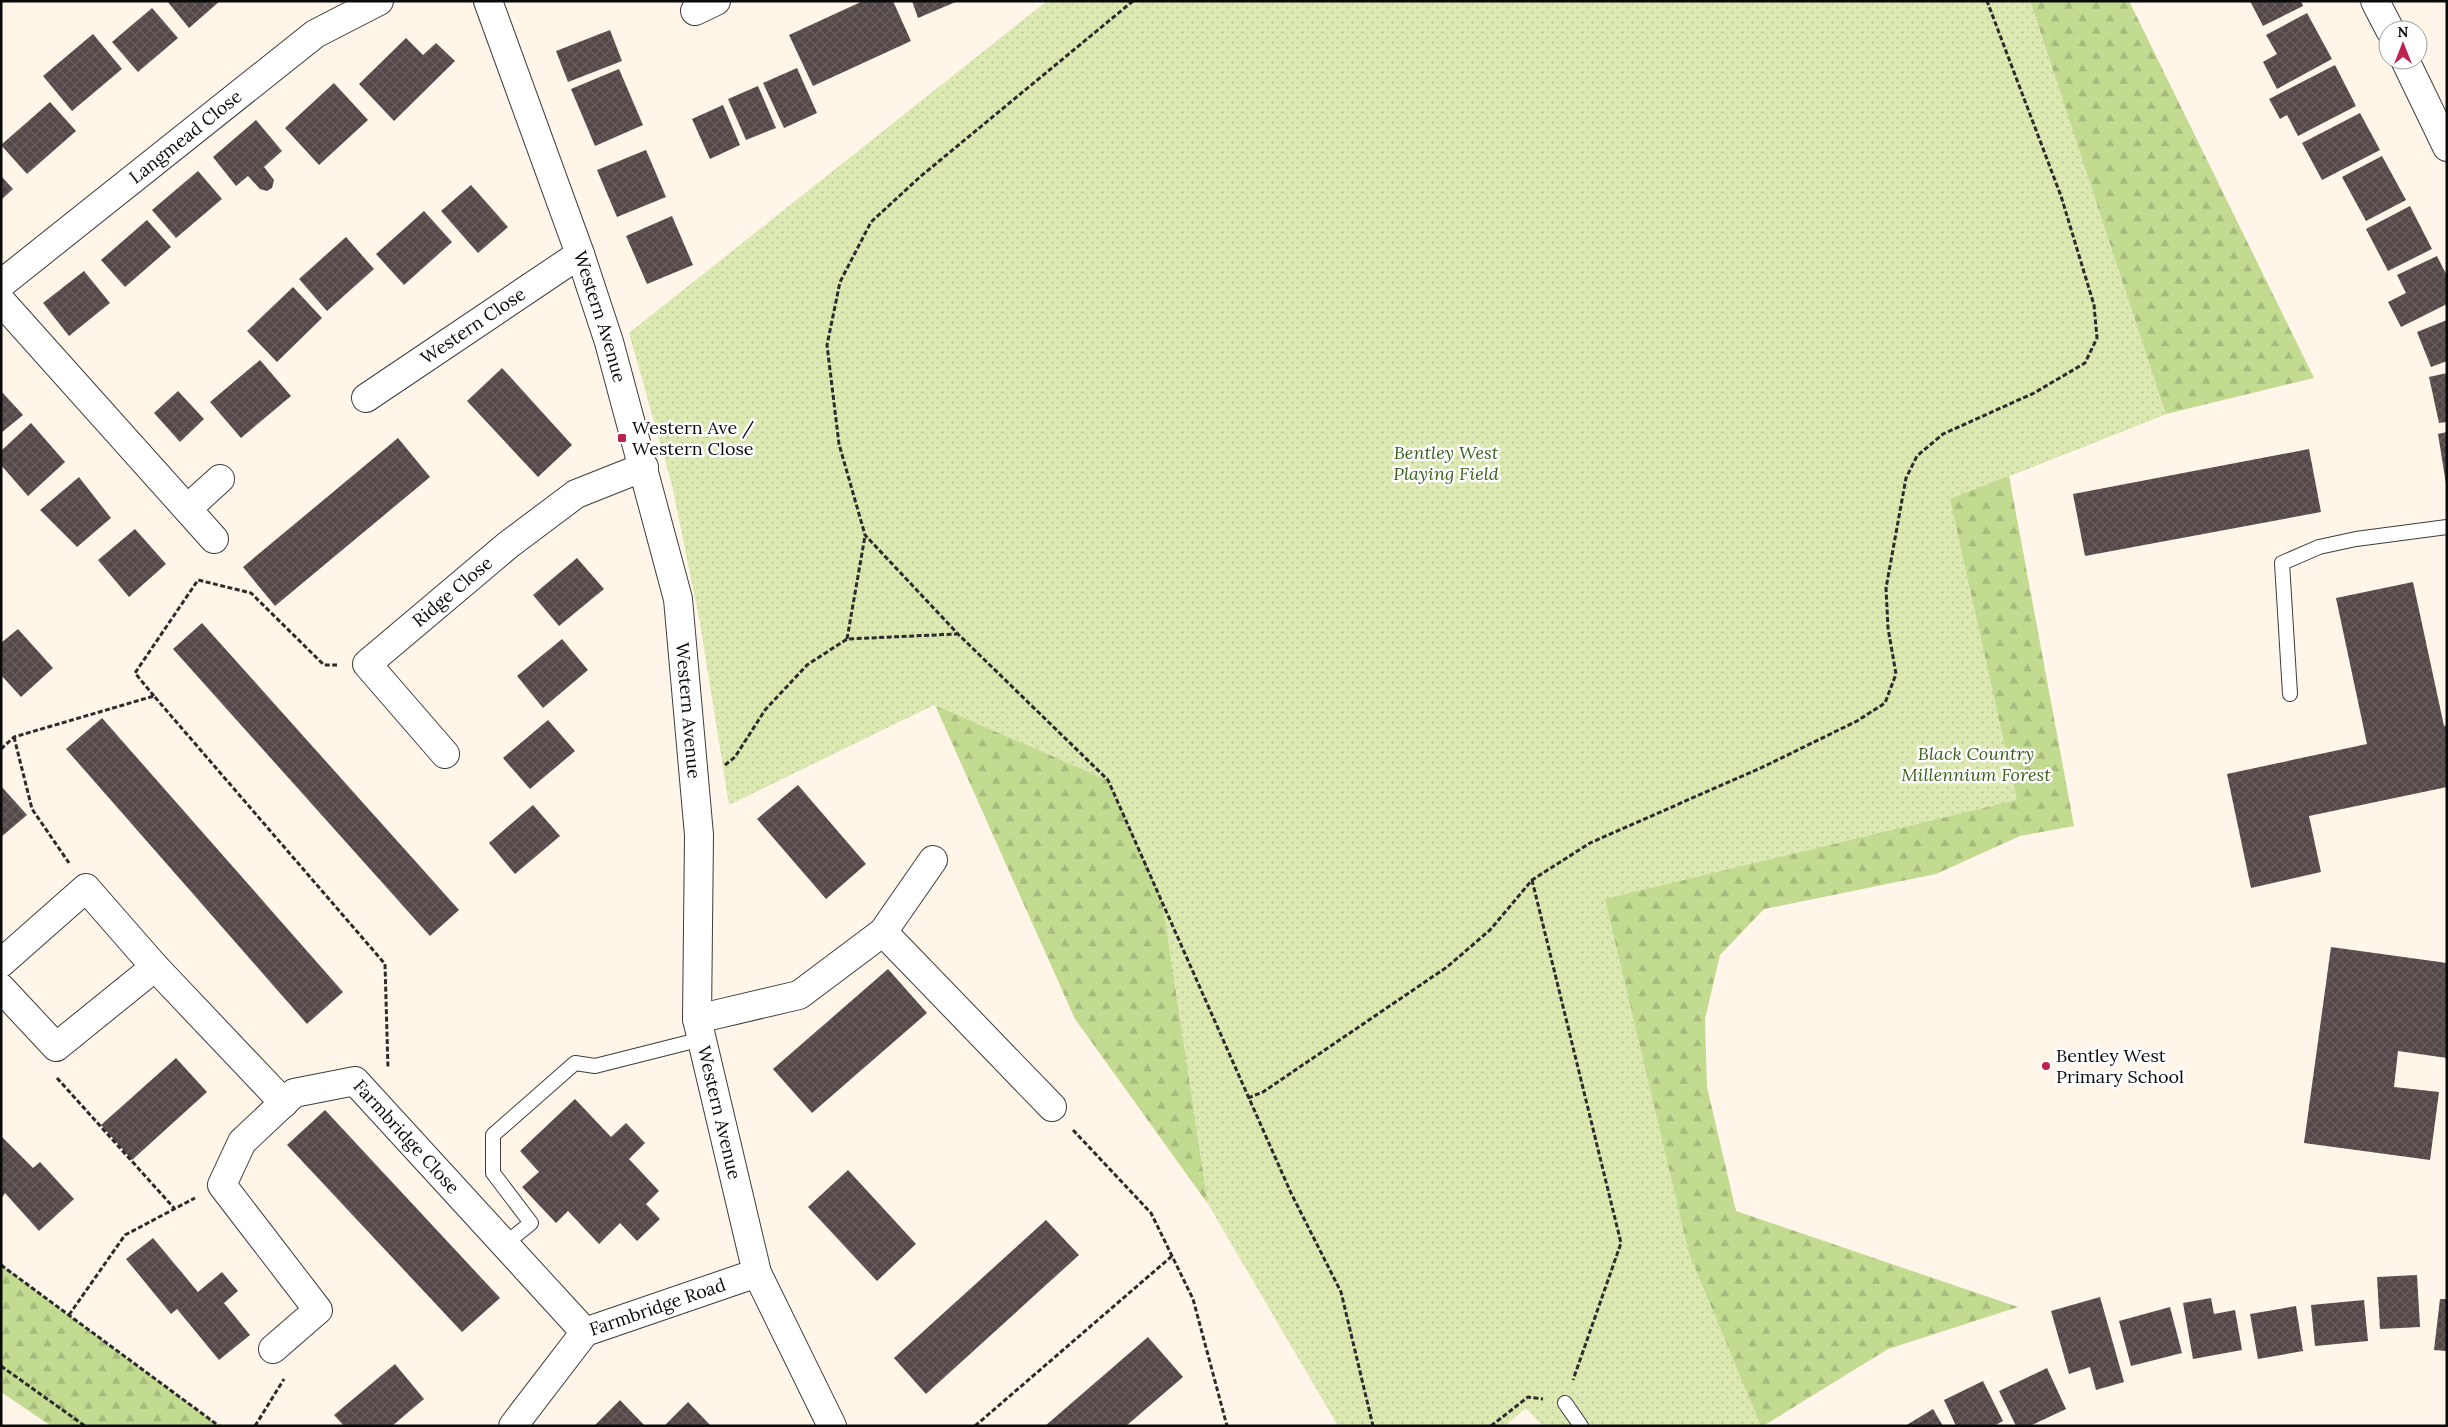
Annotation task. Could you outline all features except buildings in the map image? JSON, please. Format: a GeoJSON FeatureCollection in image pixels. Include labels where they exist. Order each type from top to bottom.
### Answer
{"type":"FeatureCollection","features":[{"type":"Feature","properties":{"kind":"street","name":"Langmead Close"},"geometry":{"type":"LineString","coordinates":[[1,284],[315,34],[379,1]]}},
{"type":"Feature","properties":{"kind":"street","name":"Western Avenue"},"geometry":{"type":"LineString","coordinates":[[488,1],[580,254],[609,342],[678,599],[699,835],[700,1029],[757,1273],[832,1426]]}},
{"type":"Feature","properties":{"kind":"street"},"geometry":{"type":"LineString","coordinates":[[2375,1],[2385,20]]}},
{"type":"Feature","properties":{"kind":"street"},"geometry":{"type":"LineString","coordinates":[[2410,70],[2447,146]]}},
{"type":"Feature","properties":{"kind":"street","name":"Western Close"},"geometry":{"type":"LineString","coordinates":[[366,398],[580,254]]}},
{"type":"Feature","properties":{"kind":"street"},"geometry":{"type":"LineString","coordinates":[[1,301],[214,539]]}},
{"type":"Feature","properties":{"kind":"street","name":"Ridge Close"},"geometry":{"type":"LineString","coordinates":[[367,664],[508,545],[576,494],[644,467]]}},
{"type":"Feature","properties":{"kind":"street"},"geometry":{"type":"LineString","coordinates":[[188,508],[220,479]]}},
{"type":"Feature","properties":{"kind":"street"},"geometry":{"type":"LineString","coordinates":[[367,664],[445,754]]}},
{"type":"Feature","properties":{"kind":"street"},"geometry":{"type":"LineString","coordinates":[[700,1029],[799,995],[883,932],[933,860]]}},
{"type":"Feature","properties":{"kind":"street"},"geometry":{"type":"LineString","coordinates":[[1,963],[86,888],[155,967],[284,1103]]}},
{"type":"Feature","properties":{"kind":"street"},"geometry":{"type":"LineString","coordinates":[[883,932],[1052,1107]]}},
{"type":"Feature","properties":{"kind":"street"},"geometry":{"type":"LineString","coordinates":[[1,988],[56,1047],[155,967]]}},
{"type":"Feature","properties":{"kind":"street","name":"Farmbridge Close"},"geometry":{"type":"LineString","coordinates":[[222,1185],[242,1142],[294,1093],[355,1081],[585,1332]]}},
{"type":"Feature","properties":{"kind":"street"},"geometry":{"type":"LineString","coordinates":[[222,1185],[318,1310],[273,1349]]}},
{"type":"Feature","properties":{"kind":"street","name":"Farmbridge Road"},"geometry":{"type":"LineString","coordinates":[[513,1426],[585,1332],[757,1273]]}},
{"type":"Feature","properties":{"kind":"lane"},"geometry":{"type":"LineString","coordinates":[[2290,694],[2282,563],[2319,546],[2447,526]]}},
{"type":"Feature","properties":{"kind":"lane"},"geometry":{"type":"LineString","coordinates":[[504,1244],[531,1223],[493,1173],[493,1135],[575,1063],[596,1066],[700,1029]]}},
{"type":"Feature","properties":{"kind":"lane"},"geometry":{"type":"LineString","coordinates":[[1565,1403],[1581,1426]]}},
{"type":"Feature","properties":{"kind":"path"},"geometry":{"type":"LineString","coordinates":[[847,639],[865,535],[839,444],[827,345],[840,282],[871,222],[921,176],[1133,1]]}},
{"type":"Feature","properties":{"kind":"path"},"geometry":{"type":"LineString","coordinates":[[1248,1098],[1263,1092],[1447,967],[1490,930],[1532,880],[1590,843],[1765,766],[1857,721],[1885,703],[1896,674],[1888,628],[1886,588],[1906,478],[1917,456],[1944,434],[2034,393],[2085,363],[2097,338],[2094,305],[2062,196],[1987,1]]}},
{"type":"Feature","properties":{"kind":"path"},"geometry":{"type":"LineString","coordinates":[[865,535],[958,634],[1108,780],[1291,1193],[1341,1292],[1373,1426]]}},
{"type":"Feature","properties":{"kind":"path"},"geometry":{"type":"LineString","coordinates":[[367,664],[324,665],[251,593],[198,580],[135,672],[384,964],[388,1070]]}},
{"type":"Feature","properties":{"kind":"path"},"geometry":{"type":"LineString","coordinates":[[694,787],[735,758],[765,710],[807,665],[847,639],[958,634]]}},
{"type":"Feature","properties":{"kind":"path"},"geometry":{"type":"LineString","coordinates":[[1,749],[14,737],[154,696]]}},
{"type":"Feature","properties":{"kind":"path"},"geometry":{"type":"LineString","coordinates":[[14,737],[32,809],[86,888]]}},
{"type":"Feature","properties":{"kind":"path"},"geometry":{"type":"LineString","coordinates":[[1491,1426],[1528,1397],[1565,1403],[1621,1243],[1532,880]]}},
{"type":"Feature","properties":{"kind":"path"},"geometry":{"type":"LineString","coordinates":[[56,1047],[55,1077],[174,1208]]}},
{"type":"Feature","properties":{"kind":"path"},"geometry":{"type":"LineString","coordinates":[[1052,1107],[1151,1213],[1193,1299],[1227,1426]]}},
{"type":"Feature","properties":{"kind":"path"},"geometry":{"type":"LineString","coordinates":[[69,1315],[125,1235],[174,1208],[222,1185]]}},
{"type":"Feature","properties":{"kind":"path"},"geometry":{"type":"LineString","coordinates":[[975,1426],[1172,1256]]}},
{"type":"Feature","properties":{"kind":"path"},"geometry":{"type":"LineString","coordinates":[[1,1265],[219,1426]]}},
{"type":"Feature","properties":{"kind":"path"},"geometry":{"type":"LineString","coordinates":[[255,1426],[288,1372],[273,1349]]}},
{"type":"Feature","properties":{"kind":"path"},"geometry":{"type":"LineString","coordinates":[[1,1366],[85,1426]]}},
{"type":"Feature","properties":{"kind":"green space","name":"Bentley West Playing Field"},"geometry":{"type":"Polygon","coordinates":[[[1047,1],[2030,1],[2166,414],[1950,499],[2017,800],[1605,899],[1689,1253],[1761,1426],[1543,1426],[1526,1408],[1505,1426],[1338,1426],[1208,1204],[1162,898],[1108,780],[934,705],[729,805],[700,623],[672,485],[629,333],[1047,1]]]}},
{"type":"Feature","properties":{"kind":"green space","name":"Black Country Millennium Forest"},"geometry":{"type":"Polygon","coordinates":[[[2030,1],[2129,1],[2314,378],[2166,414],[2009,476],[2074,826],[2020,836],[1936,874],[1764,909],[1720,955],[1705,1019],[1707,1087],[1736,1211],[2018,1307],[1888,1349],[1763,1426],[1729,1426],[1677,1249],[1595,855],[1927,482],[2144,348],[2030,1]]]}},
{"type":"Feature","properties":{"kind":"green space"},"geometry":{"type":"Polygon","coordinates":[[[935,705],[1108,780],[1162,898],[1208,1204],[1075,1019],[935,705]]]}},
{"type":"Feature","properties":{"kind":"green space"},"geometry":{"type":"Polygon","coordinates":[[[1,1265],[219,1426],[51,1426],[1,1392],[1,1265]]]}},
{"type":"Feature","properties":{"kind":"place","name":"Western Ave / Western Close"},"geometry":{"type":"Point","coordinates":[622,438]}},
{"type":"Feature","properties":{"kind":"place","name":"Bentley West Primary School"},"geometry":{"type":"Point","coordinates":[2046,1066]}}]}
